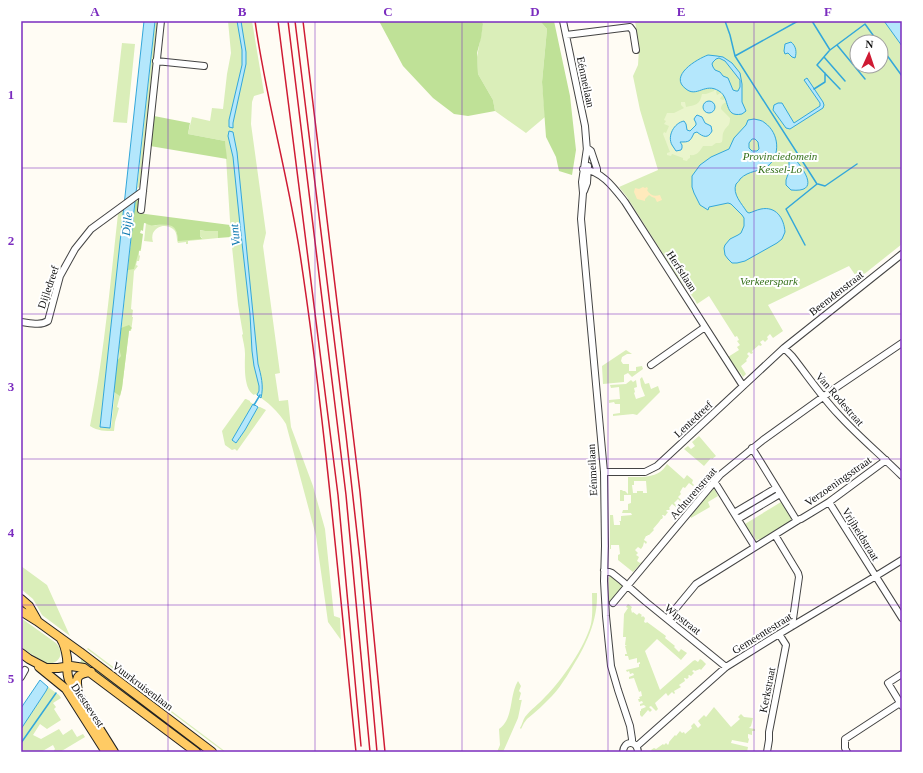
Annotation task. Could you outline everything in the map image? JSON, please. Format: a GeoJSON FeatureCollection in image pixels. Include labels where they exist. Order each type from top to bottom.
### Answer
{"type":"FeatureCollection","features":[{"type":"Feature","properties":{"kind":"main road"},"geometry":{"type":"LineString","coordinates":[[21,599],[29,606],[37,621]]}},
{"type":"Feature","properties":{"kind":"main road","name":"Vuurkruisenlaan"},"geometry":{"type":"LineString","coordinates":[[21,610],[61,638],[212,752]]}},
{"type":"Feature","properties":{"kind":"main road","name":"Diestsevest"},"geometry":{"type":"LineString","coordinates":[[61,638],[65,645],[67,675],[69,680],[114,752]]}},
{"type":"Feature","properties":{"kind":"main road"},"geometry":{"type":"LineString","coordinates":[[21,653],[46,668],[51,668],[61,661],[66,652]]}},
{"type":"Feature","properties":{"kind":"main road","name":"Diestsevest"},"geometry":{"type":"LineString","coordinates":[[29,659],[66,689],[106,752]]}},
{"type":"Feature","properties":{"kind":"main road","name":"Vuurkruisenlaan"},"geometry":{"type":"LineString","coordinates":[[51,668],[78,666],[91,672],[196,752]]}},
{"type":"Feature","properties":{"kind":"main road"},"geometry":{"type":"LineString","coordinates":[[78,695],[76,681],[78,676],[80,674],[91,672]]}},
{"type":"Feature","properties":{"kind":"street"},"geometry":{"type":"LineString","coordinates":[[141,210],[161,21]]}},
{"type":"Feature","properties":{"kind":"street","name":"Eénmeilaan"},"geometry":{"type":"LineString","coordinates":[[563,21],[585,126],[587,148],[587,183],[583,193],[582,219],[604,472],[604,570],[606,616],[611,666],[635,747]]}},
{"type":"Feature","properties":{"kind":"street"},"geometry":{"type":"LineString","coordinates":[[566,34],[630,27],[633,31],[636,50]]}},
{"type":"Feature","properties":{"kind":"street"},"geometry":{"type":"LineString","coordinates":[[156,60],[204,66]]}},
{"type":"Feature","properties":{"kind":"street"},"geometry":{"type":"LineString","coordinates":[[587,148],[591,151],[597,173]]}},
{"type":"Feature","properties":{"kind":"street","name":"Herfstlaan"},"geometry":{"type":"LineString","coordinates":[[586,169],[597,173],[625,202],[743,386]]}},
{"type":"Feature","properties":{"kind":"street","name":"Dijledreef"},"geometry":{"type":"LineString","coordinates":[[21,322],[40,324],[48,321],[60,276],[74,249],[91,229],[120,207],[142,194]]}},
{"type":"Feature","properties":{"kind":"street","name":"Beemdenstraat"},"geometry":{"type":"LineString","coordinates":[[784,348],[902,254]]}},
{"type":"Feature","properties":{"kind":"street"},"geometry":{"type":"LineString","coordinates":[[651,365],[705,327]]}},
{"type":"Feature","properties":{"kind":"street","name":"Achturenstraat"},"geometry":{"type":"LineString","coordinates":[[627,586],[714,481],[752,448],[902,343]]}},
{"type":"Feature","properties":{"kind":"street","name":"Lentedreef"},"geometry":{"type":"LineString","coordinates":[[604,472],[646,472],[652,470],[784,348]]}},
{"type":"Feature","properties":{"kind":"street","name":"Van Rodestraat"},"geometry":{"type":"LineString","coordinates":[[784,348],[838,414],[902,476]]}},
{"type":"Feature","properties":{"kind":"street"},"geometry":{"type":"LineString","coordinates":[[752,448],[776,488],[800,520]]}},
{"type":"Feature","properties":{"kind":"street","name":"Verzoeningsstraat"},"geometry":{"type":"LineString","coordinates":[[666,619],[696,584],[829,502],[886,460]]}},
{"type":"Feature","properties":{"kind":"street"},"geometry":{"type":"LineString","coordinates":[[714,481],[754,547]]}},
{"type":"Feature","properties":{"kind":"street"},"geometry":{"type":"LineString","coordinates":[[736,516],[776,488]]}},
{"type":"Feature","properties":{"kind":"street"},"geometry":{"type":"LineString","coordinates":[[736,516],[780,494]]}},
{"type":"Feature","properties":{"kind":"street","name":"Vrijheidstraat"},"geometry":{"type":"LineString","coordinates":[[829,502],[902,618]]}},
{"type":"Feature","properties":{"kind":"street"},"geometry":{"type":"LineString","coordinates":[[775,535],[799,577],[792,626]]}},
{"type":"Feature","properties":{"kind":"street","name":"Gemeentestraat"},"geometry":{"type":"LineString","coordinates":[[622,752],[627,744],[635,747],[726,667],[902,560]]}},
{"type":"Feature","properties":{"kind":"street","name":"Wipstraat"},"geometry":{"type":"LineString","coordinates":[[604,570],[612,573],[726,667]]}},
{"type":"Feature","properties":{"kind":"street"},"geometry":{"type":"LineString","coordinates":[[613,603],[627,586]]}},
{"type":"Feature","properties":{"kind":"street","name":"Kerkstraat"},"geometry":{"type":"LineString","coordinates":[[767,752],[769,732],[786,645],[779,634]]}},
{"type":"Feature","properties":{"kind":"street"},"geometry":{"type":"LineString","coordinates":[[21,677],[26,670]]}},
{"type":"Feature","properties":{"kind":"street"},"geometry":{"type":"LineString","coordinates":[[847,752],[845,748],[845,739],[901,704],[888,683],[902,674]]}},
{"type":"Feature","properties":{"kind":"street"},"geometry":{"type":"LineString","coordinates":[[632,733],[638,737],[644,738]]}},
{"type":"Feature","properties":{"kind":"green space"},"geometry":{"type":"Polygon","coordinates":[[[155,21],[159,21],[141,184],[137,189],[155,21]]]}},
{"type":"Feature","properties":{"kind":"green space"},"geometry":{"type":"Polygon","coordinates":[[[228,21],[252,21],[264,93],[254,96],[252,102],[251,124],[266,233],[263,246],[280,373],[275,374],[279,401],[288,400],[291,427],[313,486],[325,529],[334,616],[340,618],[341,640],[328,622],[316,536],[286,424],[272,407],[260,397],[250,392],[246,382],[245,349],[238,305],[231,237],[225,141],[188,134],[192,117],[210,121],[212,108],[223,109],[231,53],[228,21]]]}},
{"type":"Feature","properties":{"kind":"green space"},"geometry":{"type":"Polygon","coordinates":[[[379,21],[482,21],[481,38],[477,53],[478,74],[493,100],[495,111],[468,116],[454,114],[433,98],[403,66],[379,21]]]}},
{"type":"Feature","properties":{"kind":"green space"},"geometry":{"type":"Polygon","coordinates":[[[482,21],[540,21],[547,29],[542,82],[545,117],[526,133],[495,111],[493,100],[478,74],[477,57],[483,24],[482,21]]]}},
{"type":"Feature","properties":{"kind":"green space"},"geometry":{"type":"Polygon","coordinates":[[[540,21],[554,21],[570,96],[576,150],[572,175],[559,171],[556,157],[546,137],[542,82],[547,29],[540,21]]]}},
{"type":"Feature","properties":{"kind":"green space","name":"Provinciedomein Kessel-Lo"},"geometry":{"type":"Polygon","coordinates":[[[635,21],[902,21],[902,244],[858,279],[849,266],[768,305],[783,331],[773,338],[770,334],[765,342],[763,340],[760,342],[762,345],[759,345],[752,351],[753,353],[751,354],[749,352],[747,354],[749,356],[746,360],[747,361],[741,366],[746,374],[743,377],[736,366],[741,375],[740,376],[728,357],[739,350],[737,347],[740,345],[737,341],[739,340],[737,336],[735,337],[709,296],[697,304],[619,187],[658,170],[640,110],[633,76],[638,65],[639,49],[635,21]]]}},
{"type":"Feature","properties":{"kind":"green space"},"geometry":{"type":"Polygon","coordinates":[[[122,43],[135,44],[127,123],[113,122],[122,43]]]}},
{"type":"Feature","properties":{"kind":"green space"},"geometry":{"type":"Polygon","coordinates":[[[716,85],[718,86],[716,92],[717,95],[724,91],[726,93],[720,99],[723,100],[728,97],[730,100],[724,103],[721,107],[721,109],[730,118],[729,124],[723,132],[722,142],[716,143],[712,146],[703,146],[696,154],[690,155],[690,158],[687,161],[672,154],[671,156],[667,155],[667,153],[670,152],[663,134],[664,132],[666,133],[669,126],[664,124],[667,113],[674,113],[684,108],[681,105],[681,102],[685,102],[686,107],[697,104],[702,94],[714,91],[716,85]]]}},
{"type":"Feature","properties":{"kind":"green space"},"geometry":{"type":"Polygon","coordinates":[[[154,116],[190,123],[188,134],[225,141],[227,159],[150,146],[154,116]]]}},
{"type":"Feature","properties":{"kind":"green space"},"geometry":{"type":"Polygon","coordinates":[[[138,200],[138,213],[230,225],[231,237],[218,238],[218,231],[200,230],[200,236],[202,239],[178,241],[175,228],[172,226],[151,225],[144,223],[143,231],[141,230],[140,233],[143,234],[141,249],[139,251],[134,269],[128,270],[135,202],[138,200]]]}},
{"type":"Feature","properties":{"kind":"green space"},"geometry":{"type":"Polygon","coordinates":[[[124,210],[100,427],[111,428],[130,248],[141,249],[141,251],[139,251],[139,261],[137,261],[136,265],[138,266],[134,271],[131,309],[133,310],[133,317],[131,331],[129,331],[122,388],[117,407],[119,408],[114,431],[105,431],[90,426],[103,347],[118,214],[124,210]]]}},
{"type":"Feature","properties":{"kind":"green space"},"geometry":{"type":"Polygon","coordinates":[[[146,223],[151,225],[171,224],[177,232],[178,240],[202,238],[199,230],[218,231],[218,238],[188,241],[188,244],[186,244],[186,242],[178,243],[175,231],[171,227],[162,226],[157,228],[153,233],[153,242],[144,241],[146,223]]]}},
{"type":"Feature","properties":{"kind":"green space"},"geometry":{"type":"Polygon","coordinates":[[[129,325],[132,328],[129,331],[120,396],[114,392],[117,361],[121,356],[119,348],[121,328],[129,325]]]}},
{"type":"Feature","properties":{"kind":"green space"},"geometry":{"type":"Polygon","coordinates":[[[626,350],[632,354],[627,354],[622,357],[621,361],[623,364],[629,364],[629,371],[636,371],[636,367],[642,366],[643,369],[632,377],[628,373],[624,375],[624,382],[603,384],[602,366],[626,350]]]}},
{"type":"Feature","properties":{"kind":"green space"},"geometry":{"type":"Polygon","coordinates":[[[642,377],[645,384],[649,383],[651,389],[658,386],[660,392],[637,415],[613,416],[613,414],[620,413],[620,404],[615,404],[614,402],[609,403],[609,400],[620,399],[619,387],[611,388],[610,385],[626,384],[631,380],[633,382],[636,380],[637,387],[634,388],[634,393],[636,399],[645,396],[641,386],[640,379],[642,377]]]}},
{"type":"Feature","properties":{"kind":"green space"},"geometry":{"type":"Polygon","coordinates":[[[245,399],[253,404],[232,440],[236,443],[258,407],[266,410],[237,451],[235,449],[232,450],[225,445],[222,431],[245,399]]]}},
{"type":"Feature","properties":{"kind":"green space"},"geometry":{"type":"Polygon","coordinates":[[[699,436],[716,456],[712,459],[711,458],[704,466],[684,449],[688,446],[691,449],[695,446],[692,442],[699,436]]]}},
{"type":"Feature","properties":{"kind":"green space"},"geometry":{"type":"Polygon","coordinates":[[[667,464],[684,479],[687,475],[693,480],[692,483],[694,485],[693,486],[689,483],[685,488],[683,487],[680,492],[681,494],[678,497],[681,500],[680,501],[678,499],[674,503],[677,506],[676,507],[672,504],[669,508],[670,509],[666,511],[668,512],[665,516],[662,515],[662,519],[653,529],[654,530],[646,536],[644,540],[647,542],[646,544],[644,542],[641,549],[638,547],[635,550],[638,553],[636,555],[639,557],[637,561],[640,563],[643,561],[633,572],[618,560],[618,555],[620,554],[619,545],[611,545],[610,549],[610,515],[613,515],[614,525],[620,525],[619,521],[621,521],[621,516],[632,515],[631,513],[622,513],[623,510],[628,510],[628,504],[631,503],[631,495],[624,495],[624,501],[620,501],[620,490],[625,491],[628,494],[628,477],[644,477],[656,474],[667,464]],[[634,481],[634,485],[632,485],[633,493],[643,491],[643,493],[647,493],[646,481],[634,481]]]}},
{"type":"Feature","properties":{"kind":"green space"},"geometry":{"type":"Polygon","coordinates":[[[714,488],[718,496],[708,502],[710,507],[691,518],[690,516],[714,488]]]}},
{"type":"Feature","properties":{"kind":"green space"},"geometry":{"type":"Polygon","coordinates":[[[781,502],[791,518],[791,521],[760,540],[755,541],[745,524],[781,502]]]}},
{"type":"Feature","properties":{"kind":"green space"},"geometry":{"type":"Polygon","coordinates":[[[21,566],[47,585],[70,636],[42,615],[33,599],[21,589],[21,566]]]}},
{"type":"Feature","properties":{"kind":"green space"},"geometry":{"type":"Polygon","coordinates":[[[611,575],[622,585],[622,588],[610,603],[608,603],[607,579],[611,575]]]}},
{"type":"Feature","properties":{"kind":"green space"},"geometry":{"type":"Polygon","coordinates":[[[592,593],[597,593],[595,616],[579,657],[554,694],[527,719],[521,729],[520,728],[525,717],[559,682],[584,643],[591,624],[592,593]]]}},
{"type":"Feature","properties":{"kind":"green space"},"geometry":{"type":"Polygon","coordinates":[[[628,604],[632,607],[632,613],[633,612],[637,615],[639,613],[642,615],[641,616],[645,618],[644,622],[647,622],[666,636],[665,638],[675,646],[674,647],[679,652],[681,649],[687,653],[681,660],[657,639],[645,651],[660,690],[693,661],[695,660],[698,662],[700,659],[706,664],[701,670],[692,671],[694,673],[691,676],[689,675],[687,679],[684,678],[685,681],[679,685],[681,687],[674,691],[674,694],[672,692],[668,696],[666,693],[655,703],[658,709],[656,711],[651,706],[649,707],[652,710],[650,712],[648,710],[642,717],[640,715],[640,711],[646,707],[644,705],[640,706],[640,704],[643,703],[642,701],[639,702],[638,699],[642,696],[641,691],[639,692],[634,678],[629,679],[629,677],[634,675],[633,673],[630,674],[629,671],[627,672],[626,670],[639,667],[640,664],[640,662],[637,663],[637,658],[629,660],[628,656],[625,656],[625,654],[627,654],[625,646],[627,645],[625,645],[626,637],[623,637],[624,614],[628,608],[626,607],[628,604]]]}},
{"type":"Feature","properties":{"kind":"green space"},"geometry":{"type":"Polygon","coordinates":[[[21,618],[56,643],[60,650],[60,657],[58,660],[51,664],[46,664],[21,647],[21,618]]]}},
{"type":"Feature","properties":{"kind":"green space"},"geometry":{"type":"Polygon","coordinates":[[[88,648],[226,752],[87,649],[88,648]]]}},
{"type":"Feature","properties":{"kind":"green space"},"geometry":{"type":"Polygon","coordinates":[[[82,657],[208,752],[201,752],[86,666],[80,664],[82,657]]]}},
{"type":"Feature","properties":{"kind":"green space"},"geometry":{"type":"Polygon","coordinates":[[[518,681],[521,686],[519,691],[521,693],[519,700],[522,700],[518,718],[503,752],[497,752],[500,745],[499,729],[504,725],[507,719],[513,693],[518,681]]]}},
{"type":"Feature","properties":{"kind":"green space"},"geometry":{"type":"Polygon","coordinates":[[[48,687],[61,698],[53,703],[56,707],[54,709],[61,720],[47,729],[40,724],[33,735],[41,739],[59,729],[63,735],[72,729],[77,737],[83,734],[85,737],[60,752],[53,752],[55,749],[53,745],[41,752],[21,752],[21,729],[48,687]]]}},
{"type":"Feature","properties":{"kind":"green space"},"geometry":{"type":"Polygon","coordinates":[[[714,707],[731,727],[740,719],[738,717],[741,714],[744,717],[753,718],[749,728],[755,729],[755,731],[752,731],[752,735],[748,734],[748,743],[732,740],[731,743],[748,747],[747,752],[652,752],[651,750],[654,748],[656,749],[663,744],[664,745],[666,743],[668,745],[680,731],[682,733],[684,732],[685,734],[692,728],[691,726],[694,723],[698,728],[701,725],[698,721],[704,715],[706,717],[714,707]]]}},
{"type":"Feature","properties":{"kind":"sand"},"geometry":{"type":"Polygon","coordinates":[[[647,187],[647,190],[652,195],[660,195],[662,200],[657,202],[655,198],[649,195],[645,201],[637,199],[634,192],[635,188],[639,189],[647,187]]]}},
{"type":"Feature","properties":{"kind":"water","name":"Dijle"},"geometry":{"type":"Polygon","coordinates":[[[144,21],[155,21],[110,428],[100,427],[144,21]]]}},
{"type":"Feature","properties":{"kind":"water"},"geometry":{"type":"Polygon","coordinates":[[[237,21],[241,21],[246,52],[246,64],[233,128],[229,127],[229,120],[242,65],[242,50],[237,21]]]}},
{"type":"Feature","properties":{"kind":"water"},"geometry":{"type":"Polygon","coordinates":[[[884,21],[902,21],[902,46],[884,21]]]}},
{"type":"Feature","properties":{"kind":"water"},"geometry":{"type":"Polygon","coordinates":[[[791,42],[796,49],[795,58],[788,53],[785,54],[784,51],[785,44],[791,42]]]}},
{"type":"Feature","properties":{"kind":"water"},"geometry":{"type":"Polygon","coordinates":[[[708,55],[723,57],[732,63],[740,73],[742,84],[742,102],[746,111],[742,114],[732,113],[723,94],[719,91],[709,88],[694,92],[686,89],[681,84],[680,79],[686,69],[697,60],[708,55]],[[719,58],[716,59],[712,64],[713,67],[723,76],[728,78],[733,90],[738,91],[740,87],[740,80],[725,61],[719,58]]]}},
{"type":"Feature","properties":{"kind":"water"},"geometry":{"type":"Polygon","coordinates":[[[807,78],[823,102],[823,108],[790,129],[786,128],[773,110],[774,105],[782,103],[794,123],[820,106],[820,103],[804,80],[807,78]]]}},
{"type":"Feature","properties":{"kind":"water"},"geometry":{"type":"Polygon","coordinates":[[[709,101],[713,103],[715,107],[713,111],[709,113],[705,111],[703,107],[705,103],[709,101]]]}},
{"type":"Feature","properties":{"kind":"water"},"geometry":{"type":"Polygon","coordinates":[[[697,115],[702,117],[705,123],[711,126],[712,131],[707,136],[701,135],[697,132],[694,133],[689,141],[680,142],[682,148],[681,150],[676,151],[672,146],[670,138],[672,130],[677,124],[684,121],[687,130],[690,131],[696,125],[694,119],[697,115]]]}},
{"type":"Feature","properties":{"kind":"water"},"geometry":{"type":"Polygon","coordinates":[[[754,119],[764,122],[773,132],[777,144],[775,156],[768,166],[747,174],[740,179],[735,188],[736,195],[749,213],[759,209],[771,209],[775,211],[783,222],[785,232],[782,239],[777,243],[745,261],[732,263],[725,255],[724,248],[730,239],[741,233],[744,226],[744,218],[731,204],[728,203],[709,207],[708,210],[700,205],[692,187],[692,176],[700,165],[711,157],[729,149],[734,138],[746,125],[748,120],[754,119]],[[752,139],[749,143],[749,148],[752,151],[757,151],[759,149],[758,142],[755,139],[752,139]]]}},
{"type":"Feature","properties":{"kind":"water"},"geometry":{"type":"Polygon","coordinates":[[[229,131],[233,132],[237,152],[258,364],[262,381],[261,398],[257,395],[259,386],[252,351],[250,314],[233,157],[228,136],[229,131]]]}},
{"type":"Feature","properties":{"kind":"water"},"geometry":{"type":"Polygon","coordinates":[[[792,159],[795,159],[803,169],[808,180],[808,185],[800,190],[791,190],[786,185],[789,162],[792,159]]]}},
{"type":"Feature","properties":{"kind":"water"},"geometry":{"type":"Polygon","coordinates":[[[253,404],[258,407],[236,443],[232,440],[253,404]]]}},
{"type":"Feature","properties":{"kind":"water"},"geometry":{"type":"Polygon","coordinates":[[[40,680],[48,687],[21,729],[21,708],[40,680]]]}},
{"type":"Feature","properties":{"kind":"waterway"},"geometry":{"type":"LineString","coordinates":[[725,21],[735,56],[817,184],[786,209],[805,245]]}},
{"type":"Feature","properties":{"kind":"waterway"},"geometry":{"type":"LineString","coordinates":[[735,56],[798,21]]}},
{"type":"Feature","properties":{"kind":"waterway"},"geometry":{"type":"LineString","coordinates":[[812,21],[830,50],[849,36]]}},
{"type":"Feature","properties":{"kind":"waterway"},"geometry":{"type":"LineString","coordinates":[[852,34],[865,24],[872,34]]}},
{"type":"Feature","properties":{"kind":"waterway"},"geometry":{"type":"LineString","coordinates":[[837,45],[865,79]]}},
{"type":"Feature","properties":{"kind":"waterway"},"geometry":{"type":"LineString","coordinates":[[829,51],[817,65],[840,89]]}},
{"type":"Feature","properties":{"kind":"waterway"},"geometry":{"type":"LineString","coordinates":[[824,57],[845,81]]}},
{"type":"Feature","properties":{"kind":"waterway"},"geometry":{"type":"LineString","coordinates":[[889,58],[902,76]]}},
{"type":"Feature","properties":{"kind":"waterway"},"geometry":{"type":"LineString","coordinates":[[814,89],[825,82],[825,73]]}},
{"type":"Feature","properties":{"kind":"waterway"},"geometry":{"type":"LineString","coordinates":[[818,184],[825,186],[857,164]]}},
{"type":"Feature","properties":{"kind":"waterway","name":"Vunt"},"geometry":{"type":"LineString","coordinates":[[254,405],[260,395]]}},
{"type":"Feature","properties":{"kind":"waterway","name":"Vunt"},"geometry":{"type":"LineString","coordinates":[[21,743],[56,693]]}},
{"type":"Feature","properties":{"kind":"railway"},"geometry":{"type":"LineString","coordinates":[[255,21],[265,79],[295,225],[309,316],[331,503],[356,752]]}},
{"type":"Feature","properties":{"kind":"railway"},"geometry":{"type":"LineString","coordinates":[[278,21],[338,495],[361,746]]}},
{"type":"Feature","properties":{"kind":"railway"},"geometry":{"type":"LineString","coordinates":[[288,21],[346,495],[370,752]]}},
{"type":"Feature","properties":{"kind":"railway"},"geometry":{"type":"LineString","coordinates":[[295,21],[346,435],[360,560],[377,752]]}},
{"type":"Feature","properties":{"kind":"railway"},"geometry":{"type":"LineString","coordinates":[[303,21],[360,492],[385,752]]}},
{"type":"Feature","properties":{"kind":"park label","name":"Verkeerspark"},"geometry":{"type":"Point","coordinates":[769,281]}}]}
